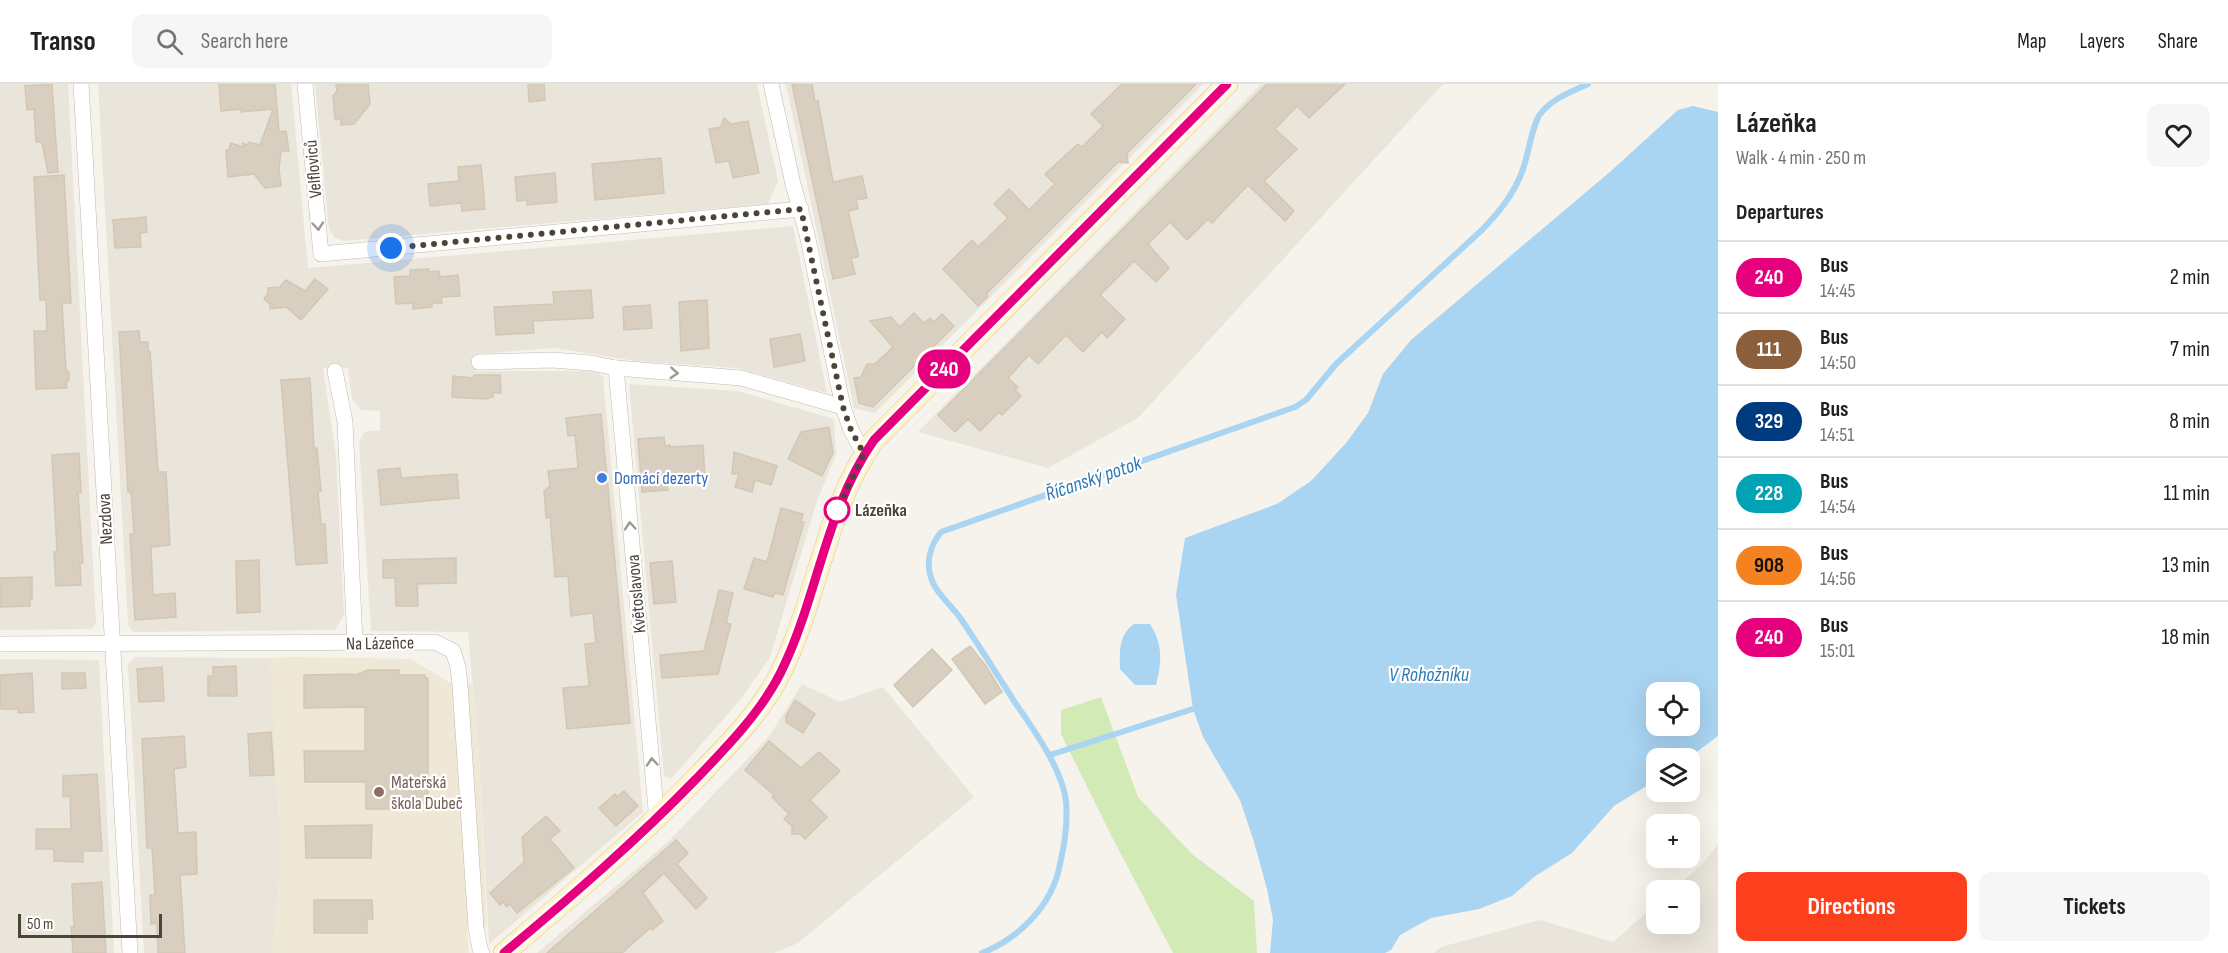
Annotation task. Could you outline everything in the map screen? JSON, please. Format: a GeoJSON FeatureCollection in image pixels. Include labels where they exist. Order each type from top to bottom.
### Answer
{"type":"FeatureCollection","features":[{"type":"Feature","properties":{"kind":"street","name":"Nezdova"},"geometry":{"type":"LineString","coordinates":[[81,84],[130,953]]}},
{"type":"Feature","properties":{"kind":"street","name":"Velfloviců"},"geometry":{"type":"LineString","coordinates":[[305,84],[321,254],[801,209]]}},
{"type":"Feature","properties":{"kind":"street"},"geometry":{"type":"LineString","coordinates":[[771,84],[801,209],[843,407],[851,430],[864,454]]}},
{"type":"Feature","properties":{"kind":"street"},"geometry":{"type":"LineString","coordinates":[[504,953],[567,901],[657,820],[720,754],[760,706],[781,673],[801,622],[837,512],[864,454],[874,440],[1227,84]]}},
{"type":"Feature","properties":{"kind":"street"},"geometry":{"type":"LineString","coordinates":[[479,362],[552,360],[591,363],[616,368],[741,378],[843,407]]}},
{"type":"Feature","properties":{"kind":"street","name":"Květoslavova"},"geometry":{"type":"LineString","coordinates":[[616,368],[657,820]]}},
{"type":"Feature","properties":{"kind":"street"},"geometry":{"type":"LineString","coordinates":[[334,371],[345,422],[356,644]]}},
{"type":"Feature","properties":{"kind":"street","name":"Na Lázeňce"},"geometry":{"type":"LineString","coordinates":[[0,644],[435,642],[453,651],[459,676],[476,928],[480,950],[483,953]]}},
{"type":"Feature","properties":{"kind":"shaded area"},"geometry":{"type":"Polygon","coordinates":[[[0,84],[68,84],[96,623],[91,629],[0,630],[0,84]]]}},
{"type":"Feature","properties":{"kind":"shaded area"},"geometry":{"type":"Polygon","coordinates":[[[98,84],[291,84],[308,268],[793,226],[827,393],[737,368],[636,361],[555,348],[477,354],[476,371],[596,371],[603,377],[643,812],[489,944],[479,758],[468,632],[371,631],[359,441],[364,432],[380,430],[380,411],[361,410],[352,399],[348,368],[323,368],[336,456],[344,615],[335,630],[133,632],[128,625],[98,84]]]}},
{"type":"Feature","properties":{"kind":"shaded area"},"geometry":{"type":"Polygon","coordinates":[[[315,84],[757,84],[778,181],[768,204],[344,241],[335,238],[329,229],[315,84]]]}},
{"type":"Feature","properties":{"kind":"shaded area"},"geometry":{"type":"Polygon","coordinates":[[[786,84],[1203,84],[875,413],[854,408],[786,84]]]}},
{"type":"Feature","properties":{"kind":"shaded area"},"geometry":{"type":"Polygon","coordinates":[[[1261,84],[1443,84],[1138,418],[1048,468],[918,432],[1261,84]]]}},
{"type":"Feature","properties":{"kind":"shaded area"},"geometry":{"type":"Polygon","coordinates":[[[629,384],[738,391],[834,419],[836,455],[817,501],[770,657],[741,699],[671,779],[664,776],[629,384]]]}},
{"type":"Feature","properties":{"kind":"shaded area"},"geometry":{"type":"Polygon","coordinates":[[[135,657],[411,659],[462,885],[469,953],[144,953],[128,664],[135,657]]]}},
{"type":"Feature","properties":{"kind":"shaded area","name":"Mateřská škola Dubeč"},"geometry":{"type":"Polygon","coordinates":[[[270,658],[411,659],[454,685],[472,683],[479,758],[487,927],[466,929],[469,953],[272,953],[279,879],[279,827],[270,658]]]}},
{"type":"Feature","properties":{"kind":"shaded area"},"geometry":{"type":"Polygon","coordinates":[[[0,659],[99,660],[114,953],[0,953],[0,659]]]}},
{"type":"Feature","properties":{"kind":"shaded area"},"geometry":{"type":"Polygon","coordinates":[[[802,684],[840,702],[883,687],[974,797],[798,943],[774,953],[537,953],[669,841],[770,735],[802,684]]]}},
{"type":"Feature","properties":{"kind":"shaded area"},"geometry":{"type":"Polygon","coordinates":[[[1718,844],[1718,953],[1434,953],[1441,947],[1540,920],[1613,942],[1646,913],[1646,934],[1700,934],[1700,880],[1684,880],[1701,865],[1718,844]]]}},
{"type":"Feature","properties":{"kind":"green space"},"geometry":{"type":"Polygon","coordinates":[[[1101,697],[1138,797],[1192,854],[1254,901],[1257,953],[1173,953],[1061,734],[1061,710],[1101,697]]]}},
{"type":"Feature","properties":{"kind":"water","name":"V Rohožníku"},"geometry":{"type":"Polygon","coordinates":[[[1693,106],[1718,112],[1718,736],[1700,749],[1646,748],[1646,786],[1614,806],[1572,853],[1534,877],[1512,896],[1479,909],[1431,918],[1400,935],[1391,950],[1385,953],[1270,953],[1273,920],[1254,842],[1240,800],[1203,737],[1193,709],[1176,595],[1185,538],[1277,504],[1311,481],[1346,443],[1368,413],[1383,374],[1411,340],[1611,171],[1678,110],[1693,106]]]}},
{"type":"Feature","properties":{"kind":"water"},"geometry":{"type":"Polygon","coordinates":[[[1134,624],[1150,624],[1157,639],[1160,661],[1156,685],[1135,685],[1120,669],[1120,650],[1123,639],[1125,633],[1134,624]]]}},
{"type":"Feature","properties":{"kind":"building"},"geometry":{"type":"Polygon","coordinates":[[[52,84],[58,172],[48,173],[42,142],[36,142],[34,109],[27,110],[25,86],[52,84]]]}},
{"type":"Feature","properties":{"kind":"building"},"geometry":{"type":"Polygon","coordinates":[[[219,84],[275,84],[279,132],[286,131],[289,151],[281,151],[279,169],[281,186],[265,188],[254,174],[228,177],[226,150],[229,150],[231,143],[243,147],[243,143],[247,145],[249,142],[260,145],[273,109],[221,111],[219,84]]]}},
{"type":"Feature","properties":{"kind":"building"},"geometry":{"type":"Polygon","coordinates":[[[336,84],[368,84],[370,104],[354,124],[341,125],[341,119],[335,119],[333,96],[337,91],[336,84]]]}},
{"type":"Feature","properties":{"kind":"building"},"geometry":{"type":"Polygon","coordinates":[[[528,84],[544,84],[545,100],[529,102],[528,84]]]}},
{"type":"Feature","properties":{"kind":"building"},"geometry":{"type":"Polygon","coordinates":[[[792,84],[812,84],[815,101],[818,101],[833,182],[862,176],[867,198],[856,200],[858,209],[848,211],[858,253],[858,257],[851,258],[855,274],[833,279],[792,84]]]}},
{"type":"Feature","properties":{"kind":"building"},"geometry":{"type":"Polygon","coordinates":[[[1122,84],[1196,84],[1127,153],[1128,163],[1118,162],[987,293],[987,297],[978,306],[943,269],[972,240],[978,247],[1008,218],[994,204],[1009,189],[1029,210],[1055,184],[1045,174],[1078,144],[1082,147],[1103,126],[1091,114],[1122,84]]]}},
{"type":"Feature","properties":{"kind":"building"},"geometry":{"type":"Polygon","coordinates":[[[1267,84],[1345,84],[1309,118],[1297,106],[1275,129],[1297,149],[1264,181],[1294,211],[1285,221],[1248,185],[1212,223],[1208,219],[1187,240],[1170,222],[1148,244],[1169,268],[1156,282],[1134,261],[1100,295],[1125,319],[1107,338],[1102,332],[1083,352],[1066,335],[1038,364],[1029,355],[1008,378],[1018,387],[1015,390],[1021,396],[1002,415],[999,412],[980,431],[968,419],[955,432],[938,415],[1267,84]]]}},
{"type":"Feature","properties":{"kind":"building"},"geometry":{"type":"Polygon","coordinates":[[[724,118],[731,124],[748,121],[759,173],[733,178],[729,161],[716,163],[709,129],[721,127],[724,118]]]}},
{"type":"Feature","properties":{"kind":"building"},"geometry":{"type":"Polygon","coordinates":[[[661,158],[664,193],[595,200],[592,164],[661,158]]]}},
{"type":"Feature","properties":{"kind":"building"},"geometry":{"type":"Polygon","coordinates":[[[481,165],[485,209],[462,211],[461,203],[430,206],[428,184],[459,181],[458,167],[481,165]]]}},
{"type":"Feature","properties":{"kind":"building"},"geometry":{"type":"Polygon","coordinates":[[[555,173],[557,202],[527,205],[527,200],[517,201],[515,177],[555,173]]]}},
{"type":"Feature","properties":{"kind":"building"},"geometry":{"type":"Polygon","coordinates":[[[64,175],[71,303],[62,303],[66,370],[69,372],[69,380],[66,383],[67,388],[36,389],[34,331],[47,331],[46,300],[40,300],[34,177],[64,175]]]}},
{"type":"Feature","properties":{"kind":"building"},"geometry":{"type":"Polygon","coordinates":[[[146,217],[147,232],[140,233],[141,247],[115,248],[113,220],[146,217]]]}},
{"type":"Feature","properties":{"kind":"building"},"geometry":{"type":"Polygon","coordinates":[[[429,269],[429,272],[439,271],[440,277],[458,275],[460,296],[441,297],[442,303],[432,303],[432,307],[413,309],[413,303],[396,304],[394,277],[410,276],[410,270],[429,269]]]}},
{"type":"Feature","properties":{"kind":"building"},"geometry":{"type":"Polygon","coordinates":[[[315,279],[328,289],[301,320],[286,307],[270,309],[270,304],[264,299],[268,288],[280,287],[286,280],[305,291],[315,279]]]}},
{"type":"Feature","properties":{"kind":"building"},"geometry":{"type":"Polygon","coordinates":[[[591,290],[593,318],[533,321],[534,333],[496,335],[494,307],[554,304],[553,292],[591,290]]]}},
{"type":"Feature","properties":{"kind":"building"},"geometry":{"type":"Polygon","coordinates":[[[707,300],[709,348],[681,351],[679,302],[707,300]]]}},
{"type":"Feature","properties":{"kind":"building"},"geometry":{"type":"Polygon","coordinates":[[[650,305],[652,328],[624,330],[623,307],[650,305]]]}},
{"type":"Feature","properties":{"kind":"building"},"geometry":{"type":"Polygon","coordinates":[[[914,313],[924,323],[930,318],[934,322],[942,314],[954,326],[873,407],[859,403],[854,378],[861,377],[867,364],[875,364],[893,347],[870,321],[891,317],[900,327],[914,313]]]}},
{"type":"Feature","properties":{"kind":"building"},"geometry":{"type":"Polygon","coordinates":[[[139,331],[140,342],[148,342],[148,351],[150,351],[158,472],[166,472],[170,545],[151,547],[153,595],[175,593],[176,617],[135,620],[130,534],[134,534],[131,492],[128,492],[119,332],[139,331]]]}},
{"type":"Feature","properties":{"kind":"building"},"geometry":{"type":"Polygon","coordinates":[[[800,334],[805,361],[774,367],[770,339],[800,334]]]}},
{"type":"Feature","properties":{"kind":"building"},"geometry":{"type":"Polygon","coordinates":[[[474,375],[500,375],[501,393],[493,393],[493,397],[485,399],[452,397],[453,376],[474,378],[474,375]]]}},
{"type":"Feature","properties":{"kind":"building"},"geometry":{"type":"Polygon","coordinates":[[[310,378],[314,448],[317,448],[321,491],[318,491],[321,524],[325,524],[327,563],[296,565],[281,380],[310,378]]]}},
{"type":"Feature","properties":{"kind":"building"},"geometry":{"type":"Polygon","coordinates":[[[601,414],[630,723],[567,729],[563,688],[589,686],[585,644],[596,643],[593,613],[571,616],[568,576],[555,577],[550,517],[546,518],[544,491],[550,486],[548,471],[578,468],[575,435],[568,436],[566,418],[601,414]]]}},
{"type":"Feature","properties":{"kind":"building"},"geometry":{"type":"Polygon","coordinates":[[[829,427],[833,453],[822,476],[788,459],[801,432],[829,427]]]}},
{"type":"Feature","properties":{"kind":"building"},"geometry":{"type":"Polygon","coordinates":[[[664,437],[665,446],[703,445],[705,477],[667,481],[668,490],[642,492],[638,439],[664,437]]]}},
{"type":"Feature","properties":{"kind":"building"},"geometry":{"type":"Polygon","coordinates":[[[734,452],[777,466],[771,485],[755,480],[752,492],[735,487],[739,474],[732,474],[734,452]]]}},
{"type":"Feature","properties":{"kind":"building"},"geometry":{"type":"Polygon","coordinates":[[[79,453],[81,493],[78,493],[83,563],[80,563],[81,585],[56,586],[54,552],[57,552],[52,455],[79,453]]]}},
{"type":"Feature","properties":{"kind":"building"},"geometry":{"type":"Polygon","coordinates":[[[400,468],[401,478],[457,474],[459,498],[381,505],[378,470],[400,468]]]}},
{"type":"Feature","properties":{"kind":"building"},"geometry":{"type":"Polygon","coordinates":[[[781,508],[803,514],[801,522],[804,522],[783,595],[775,593],[773,597],[744,589],[754,558],[767,562],[781,508]]]}},
{"type":"Feature","properties":{"kind":"building"},"geometry":{"type":"Polygon","coordinates":[[[456,558],[456,583],[417,584],[418,606],[396,606],[395,578],[383,578],[383,560],[456,558]]]}},
{"type":"Feature","properties":{"kind":"building"},"geometry":{"type":"Polygon","coordinates":[[[259,560],[260,612],[237,613],[236,561],[259,560]]]}},
{"type":"Feature","properties":{"kind":"building"},"geometry":{"type":"Polygon","coordinates":[[[672,561],[676,602],[654,604],[650,563],[672,561]]]}},
{"type":"Feature","properties":{"kind":"building"},"geometry":{"type":"Polygon","coordinates":[[[32,577],[30,606],[0,607],[0,578],[32,577]]]}},
{"type":"Feature","properties":{"kind":"building"},"geometry":{"type":"Polygon","coordinates":[[[719,590],[733,593],[726,623],[731,624],[718,674],[662,678],[660,655],[704,651],[719,590]]]}},
{"type":"Feature","properties":{"kind":"building"},"geometry":{"type":"Polygon","coordinates":[[[970,646],[1002,692],[985,704],[952,659],[970,646]]]}},
{"type":"Feature","properties":{"kind":"building"},"geometry":{"type":"Polygon","coordinates":[[[932,649],[952,670],[913,707],[894,685],[932,649]]]}},
{"type":"Feature","properties":{"kind":"building"},"geometry":{"type":"Polygon","coordinates":[[[236,666],[237,696],[208,696],[208,676],[213,676],[213,667],[236,666]]]}},
{"type":"Feature","properties":{"kind":"building"},"geometry":{"type":"Polygon","coordinates":[[[162,667],[164,701],[139,702],[137,669],[162,667]]]}},
{"type":"Feature","properties":{"kind":"building"},"geometry":{"type":"Polygon","coordinates":[[[368,670],[399,670],[399,675],[425,675],[425,678],[428,678],[428,803],[411,803],[411,809],[366,809],[366,782],[305,782],[304,751],[365,751],[365,707],[304,708],[304,675],[358,674],[368,670]]]}},
{"type":"Feature","properties":{"kind":"building"},"geometry":{"type":"Polygon","coordinates":[[[32,673],[34,712],[18,713],[18,709],[1,709],[0,675],[32,673]]]}},
{"type":"Feature","properties":{"kind":"building"},"geometry":{"type":"Polygon","coordinates":[[[62,673],[85,673],[86,688],[62,689],[62,673]]]}},
{"type":"Feature","properties":{"kind":"building"},"geometry":{"type":"Polygon","coordinates":[[[795,700],[815,714],[803,733],[786,722],[786,716],[795,700]]]}},
{"type":"Feature","properties":{"kind":"building"},"geometry":{"type":"Polygon","coordinates":[[[271,732],[274,775],[250,776],[248,734],[271,732]]]}},
{"type":"Feature","properties":{"kind":"building"},"geometry":{"type":"Polygon","coordinates":[[[184,736],[186,767],[174,769],[178,833],[196,832],[197,874],[180,875],[185,953],[158,953],[157,923],[151,924],[150,895],[155,895],[152,848],[147,848],[142,739],[184,736]]]}},
{"type":"Feature","properties":{"kind":"building"},"geometry":{"type":"Polygon","coordinates":[[[769,741],[801,768],[819,752],[840,771],[810,800],[827,817],[805,839],[800,834],[792,834],[792,826],[784,819],[789,814],[772,797],[774,795],[745,770],[769,741]]]}},
{"type":"Feature","properties":{"kind":"building"},"geometry":{"type":"Polygon","coordinates":[[[97,774],[102,851],[83,851],[83,862],[54,861],[54,849],[36,849],[36,829],[71,829],[70,796],[63,797],[63,776],[97,774]]]}},
{"type":"Feature","properties":{"kind":"building"},"geometry":{"type":"Polygon","coordinates":[[[624,791],[638,806],[616,826],[599,808],[615,794],[617,797],[624,791]]]}},
{"type":"Feature","properties":{"kind":"building"},"geometry":{"type":"Polygon","coordinates":[[[546,816],[560,831],[550,839],[574,868],[517,913],[510,904],[507,907],[503,902],[500,905],[490,893],[524,862],[522,837],[546,816]]]}},
{"type":"Feature","properties":{"kind":"building"},"geometry":{"type":"Polygon","coordinates":[[[372,825],[371,858],[306,858],[305,826],[372,825]]]}},
{"type":"Feature","properties":{"kind":"building"},"geometry":{"type":"Polygon","coordinates":[[[676,840],[688,853],[677,864],[707,898],[696,909],[664,873],[643,893],[663,921],[652,930],[650,928],[622,953],[547,953],[676,840]]]}},
{"type":"Feature","properties":{"kind":"building"},"geometry":{"type":"Polygon","coordinates":[[[102,882],[106,953],[73,953],[72,884],[102,882]]]}},
{"type":"Feature","properties":{"kind":"building"},"geometry":{"type":"Polygon","coordinates":[[[314,900],[372,900],[373,919],[367,919],[367,933],[314,933],[314,900]]]}},
{"type":"Feature","properties":{"kind":"waterway","name":"Říčanský potok"},"geometry":{"type":"LineString","coordinates":[[982,953],[996,947],[1022,929],[1033,918],[1050,893],[1056,879],[1063,848],[1066,801],[1059,776],[1039,738],[961,619],[933,583],[929,570],[930,556],[941,532],[1295,407],[1306,400],[1336,364],[1482,230],[1506,202],[1520,178],[1538,117],[1557,99],[1588,84]]}},
{"type":"Feature","properties":{"kind":"waterway"},"geometry":{"type":"LineString","coordinates":[[1050,755],[1193,709]]}},
{"type":"Feature","properties":{"kind":"bus line","name":"240"},"geometry":{"type":"LineString","coordinates":[[504,953],[567,901],[657,820],[720,754],[760,706],[781,673],[794,642],[844,492],[874,440],[1227,84]]}},
{"type":"Feature","properties":{"kind":"place","name":"Domácí dezerty"},"geometry":{"type":"Point","coordinates":[602,478]}},
{"type":"Feature","properties":{"kind":"place","name":"Lázeňka"},"geometry":{"type":"Point","coordinates":[837,510]}},
{"type":"Feature","properties":{"kind":"place","name":"Mateřská škola Dubeč"},"geometry":{"type":"Point","coordinates":[379,792]}},
{"type":"Feature","properties":{"kind":"route"},"geometry":{"type":"LineString","coordinates":[[391,248],[801,209],[843,407],[851,430],[864,454],[844,492],[837,512],[837,510]]}}]}
